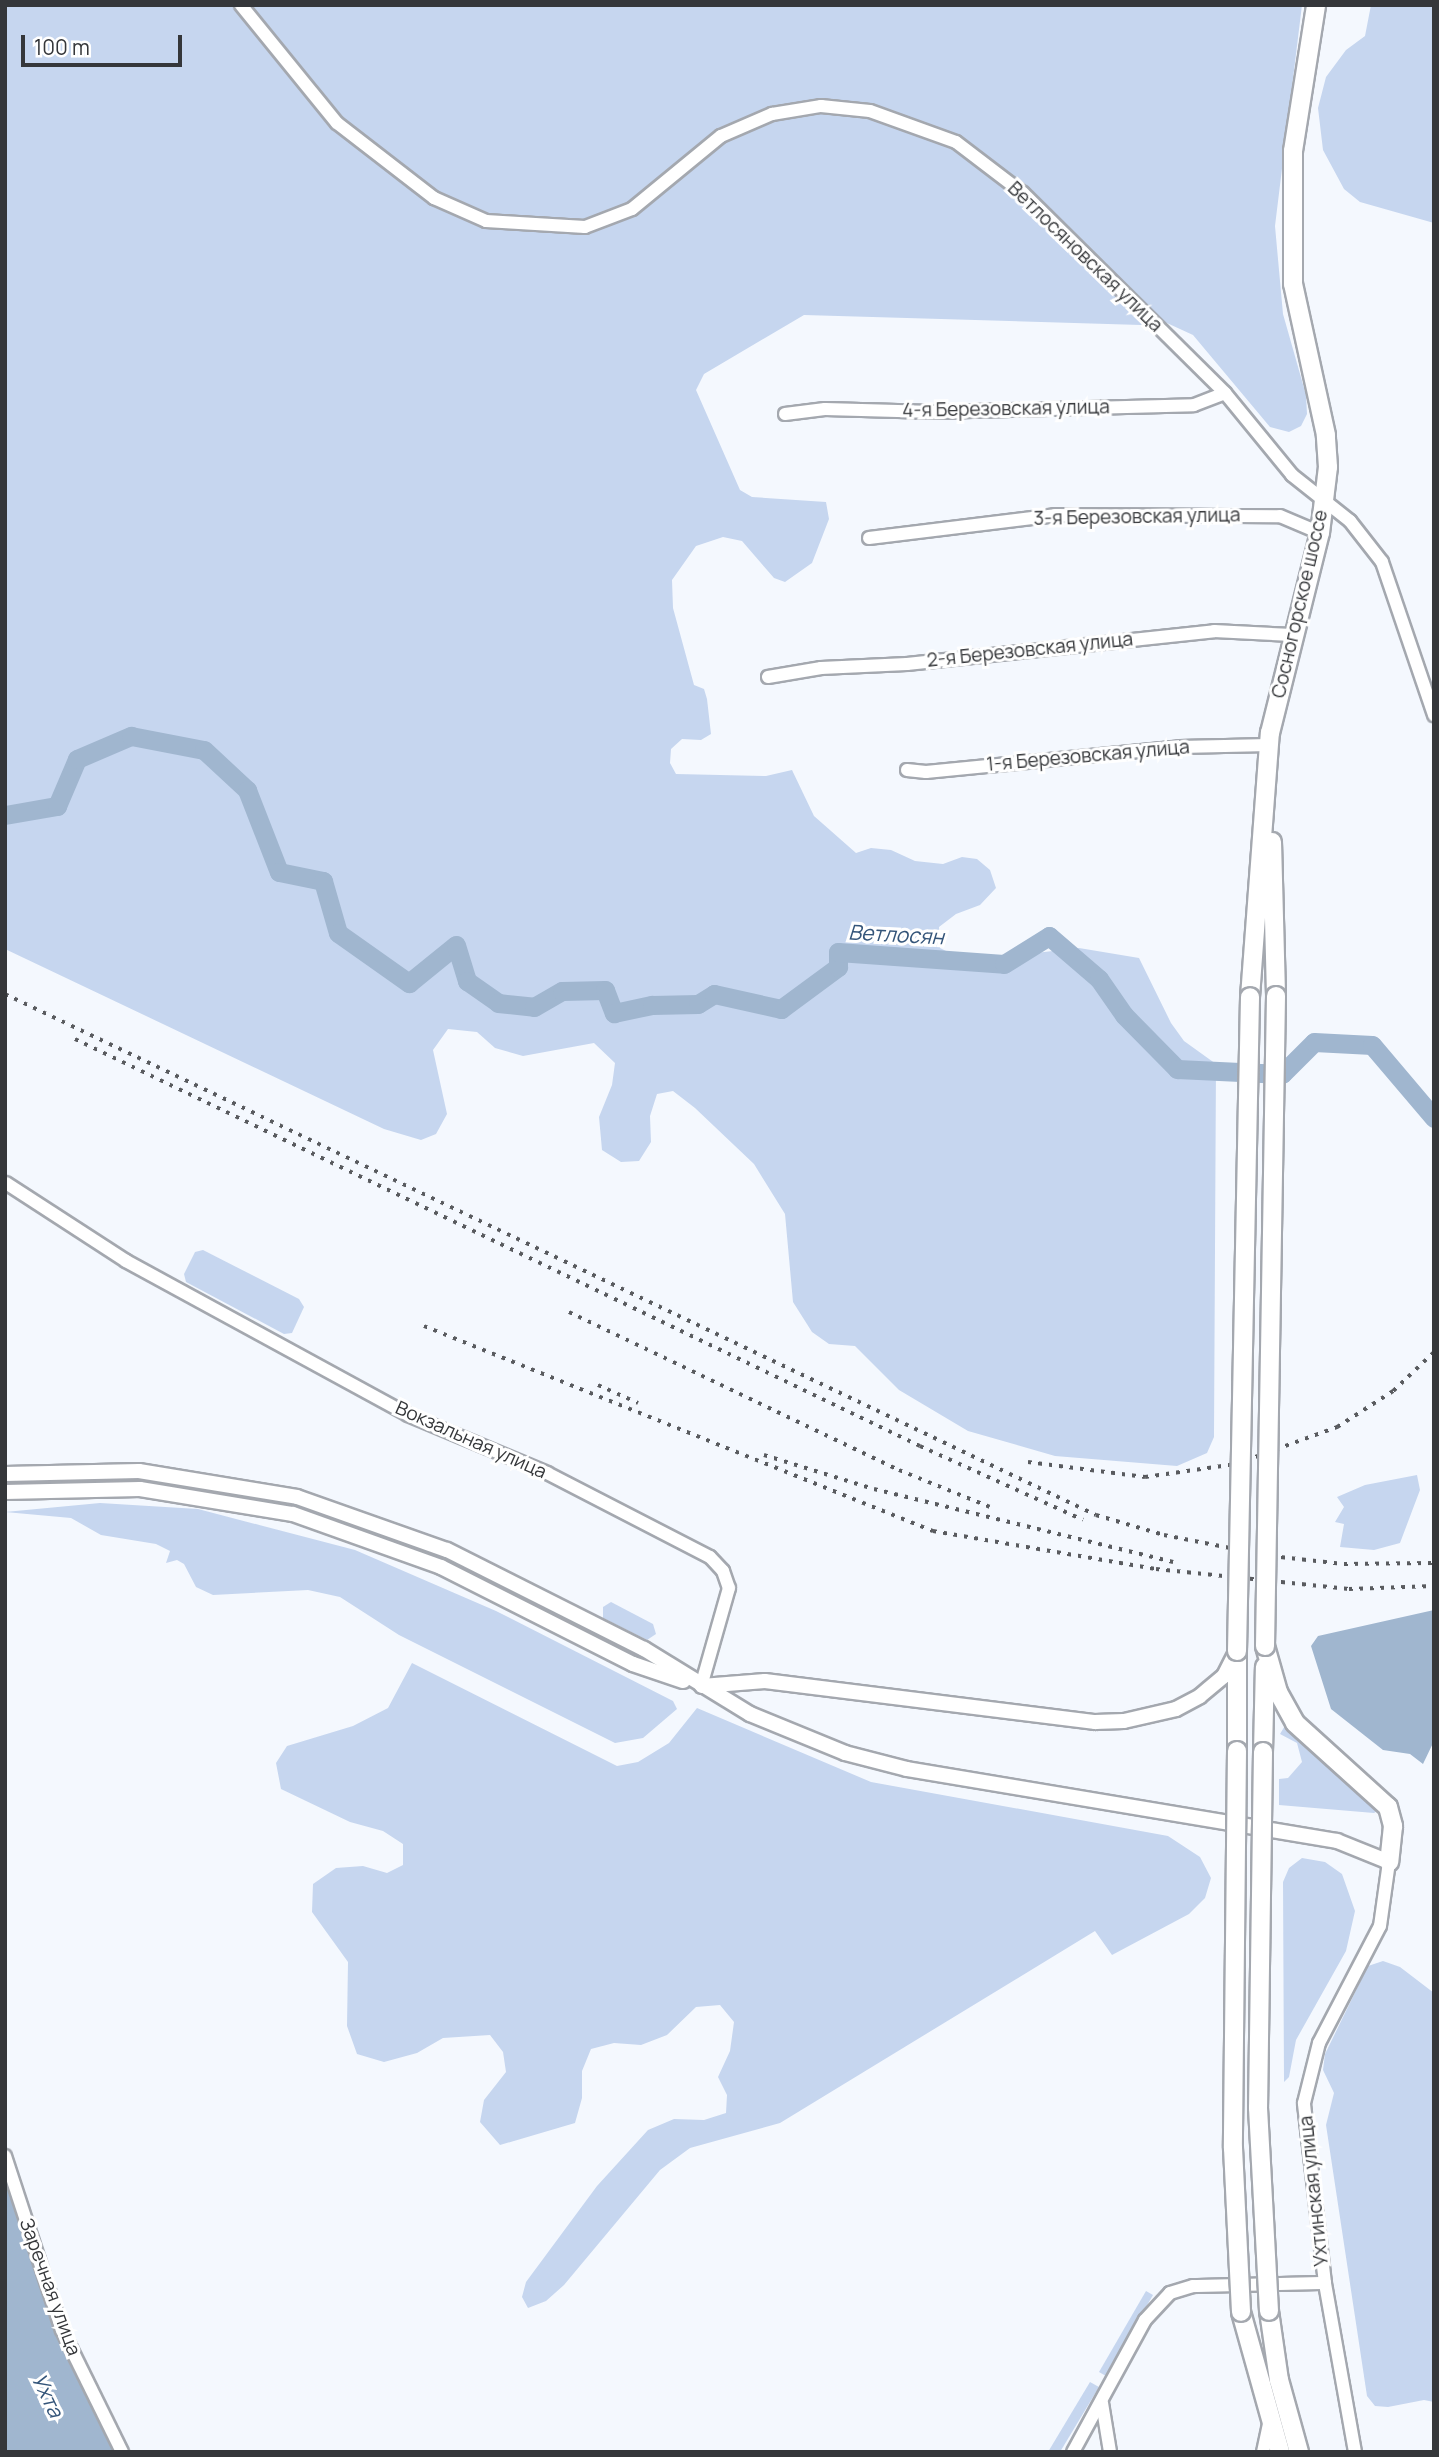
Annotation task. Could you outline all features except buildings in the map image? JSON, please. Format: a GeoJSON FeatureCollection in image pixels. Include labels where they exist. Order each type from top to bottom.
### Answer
{"type":"FeatureCollection","features":[{"type":"Feature","properties":{"kind":"main road","name":"Сосногорское шоссе"},"geometry":{"type":"LineString","coordinates":[[1280,2452],[1269,2423],[1241,2312],[1233,2148],[1237,1651],[1250,997],[1269,745],[1292,635],[1320,533],[1324,502],[1326,435],[1293,284],[1293,151],[1316,5]]}},
{"type":"Feature","properties":{"kind":"main road","name":"Сосногорское шоссе"},"geometry":{"type":"LineString","coordinates":[[1269,745],[1276,996],[1258,2108],[1269,2311],[1279,2380],[1299,2452]]}},
{"type":"Feature","properties":{"kind":"main road"},"geometry":{"type":"LineString","coordinates":[[1265,1646],[1278,1692],[1295,1723],[1388,1807],[1393,1826],[1389,1862]]}},
{"type":"Feature","properties":{"kind":"street","name":"Ветлосяновская улица"},"geometry":{"type":"LineString","coordinates":[[241,5],[337,123],[434,198],[486,220],[585,227],[632,209],[721,136],[772,114],[821,106],[900,119],[956,142],[1023,193],[1225,393],[1292,475],[1350,521],[1382,562],[1434,715]]}},
{"type":"Feature","properties":{"kind":"street","name":"4-я Березовская улица"},"geometry":{"type":"LineString","coordinates":[[785,414],[825,409],[934,412],[1194,405],[1225,393]]}},
{"type":"Feature","properties":{"kind":"street","name":"3-я Березовская улица"},"geometry":{"type":"LineString","coordinates":[[869,538],[1055,515],[1279,516],[1320,533]]}},
{"type":"Feature","properties":{"kind":"street","name":"2-я Березовская улица"},"geometry":{"type":"LineString","coordinates":[[768,677],[821,668],[907,664],[1214,631],[1292,635]]}},
{"type":"Feature","properties":{"kind":"street","name":"1-я Березовская улица"},"geometry":{"type":"LineString","coordinates":[[908,770],[926,772],[1180,747],[1269,745]]}},
{"type":"Feature","properties":{"kind":"street","name":"Вокзальная улица"},"geometry":{"type":"LineString","coordinates":[[6,1183],[106,1249],[408,1415],[547,1473],[710,1557],[723,1571],[729,1588],[701,1686]]}},
{"type":"Feature","properties":{"kind":"street"},"geometry":{"type":"LineString","coordinates":[[5,1474],[139,1471],[219,1481],[309,1501],[447,1550],[644,1649],[701,1686],[788,1731],[874,1761],[1337,1841],[1389,1862]]}},
{"type":"Feature","properties":{"kind":"street"},"geometry":{"type":"LineString","coordinates":[[5,1492],[140,1489],[293,1514],[441,1567],[633,1664],[701,1686],[765,1681],[1111,1722],[1149,1717],[1189,1703],[1217,1684],[1237,1651]]}},
{"type":"Feature","properties":{"kind":"street","name":"Ухтинская улица"},"geometry":{"type":"LineString","coordinates":[[1355,2452],[1325,2283],[1304,2103],[1319,2043],[1380,1926],[1389,1862]]}},
{"type":"Feature","properties":{"kind":"street","name":"Заречная улица"},"geometry":{"type":"LineString","coordinates":[[5,2155],[62,2330],[122,2452]]}},
{"type":"Feature","properties":{"kind":"street"},"geometry":{"type":"LineString","coordinates":[[1073,2452],[1145,2320],[1170,2293],[1193,2286],[1325,2283]]}},
{"type":"Feature","properties":{"kind":"street"},"geometry":{"type":"LineString","coordinates":[[1102,2403],[1110,2452]]}},
{"type":"Feature","properties":{"kind":"street"},"geometry":{"type":"LineString","coordinates":[[1264,2452],[1269,2423]]}},
{"type":"Feature","properties":{"kind":"shaded area"},"geometry":{"type":"Polygon","coordinates":[[[5,5],[1302,5],[1275,226],[1283,314],[1306,395],[1307,414],[1301,426],[1289,432],[1270,427],[1193,335],[1156,318],[1141,325],[804,315],[704,374],[696,390],[740,490],[752,497],[826,502],[829,519],[812,563],[785,582],[774,578],[742,541],[723,537],[696,546],[672,580],[673,608],[694,685],[704,689],[711,734],[701,740],[682,739],[671,749],[670,763],[676,774],[766,776],[792,770],[814,816],[856,853],[871,848],[891,850],[915,861],[943,864],[962,857],[977,859],[990,870],[996,888],[980,905],[956,914],[939,927],[940,948],[966,961],[1079,948],[1139,958],[1171,1023],[1184,1041],[1216,1064],[1214,1437],[1207,1453],[1177,1466],[1055,1456],[968,1431],[899,1390],[855,1346],[829,1344],[812,1332],[793,1302],[785,1214],[754,1164],[695,1108],[673,1091],[657,1094],[650,1116],[651,1142],[639,1161],[621,1162],[602,1150],[599,1117],[612,1085],[615,1063],[594,1043],[523,1056],[495,1048],[477,1032],[448,1029],[433,1050],[447,1114],[436,1134],[421,1140],[384,1129],[5,949],[5,5]]]}},
{"type":"Feature","properties":{"kind":"shaded area"},"geometry":{"type":"Polygon","coordinates":[[[1371,5],[1434,5],[1434,223],[1360,202],[1344,189],[1323,150],[1318,108],[1326,77],[1346,50],[1365,36],[1371,5]]]}},
{"type":"Feature","properties":{"kind":"shaded area"},"geometry":{"type":"Polygon","coordinates":[[[203,1250],[299,1299],[304,1307],[292,1333],[284,1334],[186,1282],[184,1274],[195,1252],[203,1250]]]}},
{"type":"Feature","properties":{"kind":"shaded area"},"geometry":{"type":"Polygon","coordinates":[[[1417,1475],[1420,1490],[1400,1543],[1374,1550],[1340,1547],[1344,1524],[1335,1522],[1344,1507],[1337,1497],[1365,1485],[1417,1475]]]}},
{"type":"Feature","properties":{"kind":"shaded area"},"geometry":{"type":"Polygon","coordinates":[[[100,1503],[198,1509],[355,1550],[496,1611],[673,1701],[677,1709],[643,1738],[615,1743],[399,1635],[340,1597],[308,1590],[213,1595],[196,1587],[184,1564],[177,1560],[166,1563],[170,1551],[156,1544],[101,1535],[71,1518],[5,1512],[100,1503]]]}},
{"type":"Feature","properties":{"kind":"shaded area"},"geometry":{"type":"Polygon","coordinates":[[[611,1602],[653,1624],[656,1634],[647,1640],[603,1618],[603,1607],[611,1602]]]}},
{"type":"Feature","properties":{"kind":"shaded area"},"geometry":{"type":"Polygon","coordinates":[[[412,1663],[617,1766],[638,1762],[669,1743],[697,1708],[871,1782],[1168,1836],[1200,1857],[1211,1878],[1205,1898],[1189,1914],[1112,1955],[1095,1931],[780,2123],[690,2148],[660,2170],[564,2285],[546,2301],[528,2308],[522,2297],[526,2282],[597,2186],[648,2130],[674,2119],[704,2120],[726,2113],[727,2095],[718,2077],[730,2051],[734,2022],[720,2005],[696,2007],[667,2035],[641,2045],[614,2043],[591,2049],[582,2071],[582,2098],[575,2123],[500,2145],[480,2122],[484,2100],[506,2072],[503,2052],[490,2035],[443,2038],[417,2053],[384,2062],[357,2054],[347,2026],[348,1962],[312,1912],[313,1884],[336,1868],[363,1866],[387,1873],[403,1865],[403,1844],[383,1831],[350,1822],[281,1789],[276,1763],[287,1746],[353,1726],[388,1708],[412,1663]]]}},
{"type":"Feature","properties":{"kind":"shaded area"},"geometry":{"type":"Polygon","coordinates":[[[1286,1724],[1381,1809],[1374,1813],[1279,1805],[1279,1779],[1288,1778],[1302,1762],[1297,1743],[1280,1734],[1286,1724]]]}},
{"type":"Feature","properties":{"kind":"shaded area"},"geometry":{"type":"Polygon","coordinates":[[[1302,1858],[1325,1862],[1342,1874],[1355,1911],[1346,1951],[1296,2040],[1289,2077],[1284,2082],[1283,1882],[1289,1868],[1302,1858]]]}},
{"type":"Feature","properties":{"kind":"shaded area"},"geometry":{"type":"Polygon","coordinates":[[[1383,1961],[1400,1967],[1434,1993],[1434,2402],[1424,2400],[1388,2407],[1375,2406],[1367,2396],[1326,2125],[1334,2093],[1323,2070],[1325,2054],[1368,1966],[1383,1961]]]}},
{"type":"Feature","properties":{"kind":"shaded area"},"geometry":{"type":"Polygon","coordinates":[[[1146,2291],[1153,2295],[1106,2376],[1099,2372],[1146,2291]]]}},
{"type":"Feature","properties":{"kind":"shaded area"},"geometry":{"type":"Polygon","coordinates":[[[1090,2382],[1099,2387],[1060,2452],[1048,2452],[1090,2382]]]}},
{"type":"Feature","properties":{"kind":"water"},"geometry":{"type":"Polygon","coordinates":[[[1434,1610],[1434,1741],[1423,1764],[1410,1754],[1383,1750],[1331,1709],[1311,1646],[1318,1636],[1434,1610]]]}},
{"type":"Feature","properties":{"kind":"water","name":"Ухта"},"geometry":{"type":"Polygon","coordinates":[[[5,2170],[13,2197],[117,2452],[5,2452],[5,2170]]]}},
{"type":"Feature","properties":{"kind":"waterway","name":"Ветлосян"},"geometry":{"type":"LineString","coordinates":[[5,815],[57,806],[77,759],[131,736],[204,750],[247,790],[279,872],[323,881],[338,933],[409,983],[456,945],[467,981],[498,1003],[534,1007],[562,991],[605,990],[614,1013],[652,1005],[698,1004],[714,994],[781,1009],[838,967],[838,952],[1004,964],[1049,936],[1099,979],[1124,1015],[1177,1069],[1282,1074],[1314,1042],[1372,1045],[1434,1118]]}},
{"type":"Feature","properties":{"kind":"railway"},"geometry":{"type":"LineString","coordinates":[[5,994],[1096,1515],[1164,1535],[1271,1556],[1344,1564],[1434,1563]]}},
{"type":"Feature","properties":{"kind":"railway"},"geometry":{"type":"LineString","coordinates":[[75,1039],[920,1446],[1083,1520]]}},
{"type":"Feature","properties":{"kind":"railway"},"geometry":{"type":"LineString","coordinates":[[569,1312],[899,1470],[990,1507]]}},
{"type":"Feature","properties":{"kind":"railway"},"geometry":{"type":"LineString","coordinates":[[424,1326],[933,1531],[1156,1569],[1349,1589],[1434,1586]]}},
{"type":"Feature","properties":{"kind":"railway"},"geometry":{"type":"LineString","coordinates":[[1028,1462],[1145,1477],[1236,1464],[1337,1427],[1393,1391],[1434,1352]]}},
{"type":"Feature","properties":{"kind":"railway"},"geometry":{"type":"LineString","coordinates":[[598,1385],[638,1403]]}},
{"type":"Feature","properties":{"kind":"railway"},"geometry":{"type":"LineString","coordinates":[[764,1455],[874,1489],[1173,1562]]}}]}
